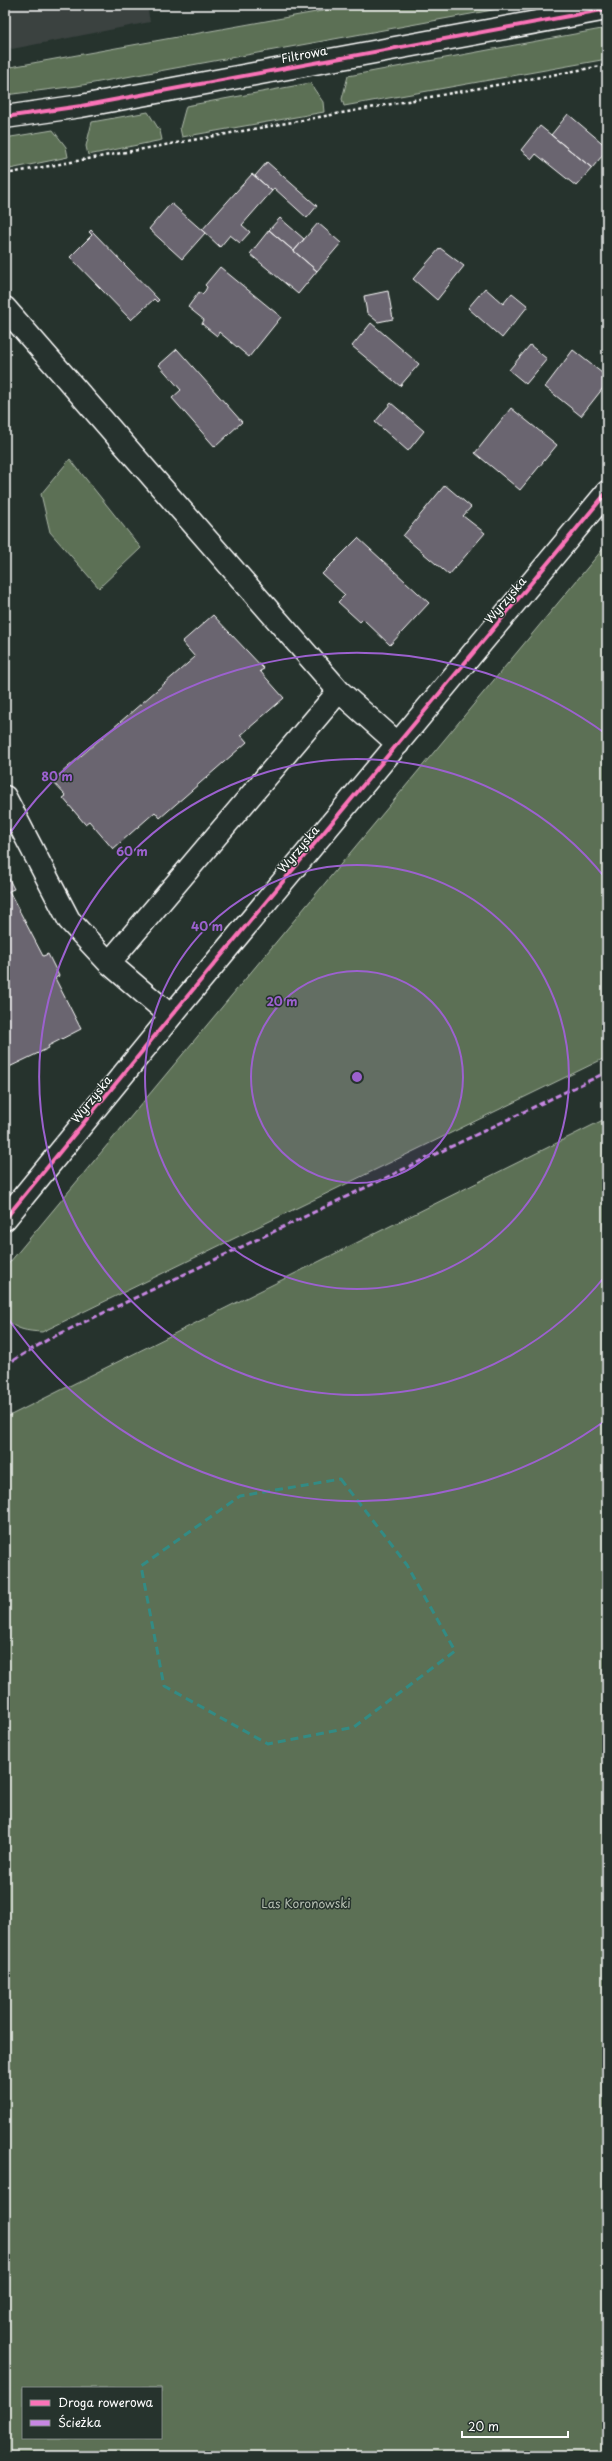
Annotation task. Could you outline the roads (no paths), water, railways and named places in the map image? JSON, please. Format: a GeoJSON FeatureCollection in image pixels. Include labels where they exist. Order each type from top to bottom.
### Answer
{"type":"FeatureCollection","features":[{"type":"Feature","properties":{"kind":"street","name":"Filtrowa"},"geometry":{"type":"LineString","coordinates":[[5,117],[81,106],[607,9]]}},
{"type":"Feature","properties":{"kind":"street"},"geometry":{"type":"LineString","coordinates":[[5,308],[339,691],[398,744]]}},
{"type":"Feature","properties":{"kind":"street","name":"Wyrzyska"},"geometry":{"type":"LineString","coordinates":[[5,1219],[171,1016],[607,492]]}},
{"type":"Feature","properties":{"kind":"street"},"geometry":{"type":"LineString","coordinates":[[109,963],[339,691]]}},
{"type":"Feature","properties":{"kind":"street"},"geometry":{"type":"LineString","coordinates":[[5,797],[69,920],[109,963],[171,1016]]}},
{"type":"Feature","properties":{"kind":"park label","name":"Las Koronowski"},"geometry":{"type":"Point","coordinates":[306,1903]}}]}
